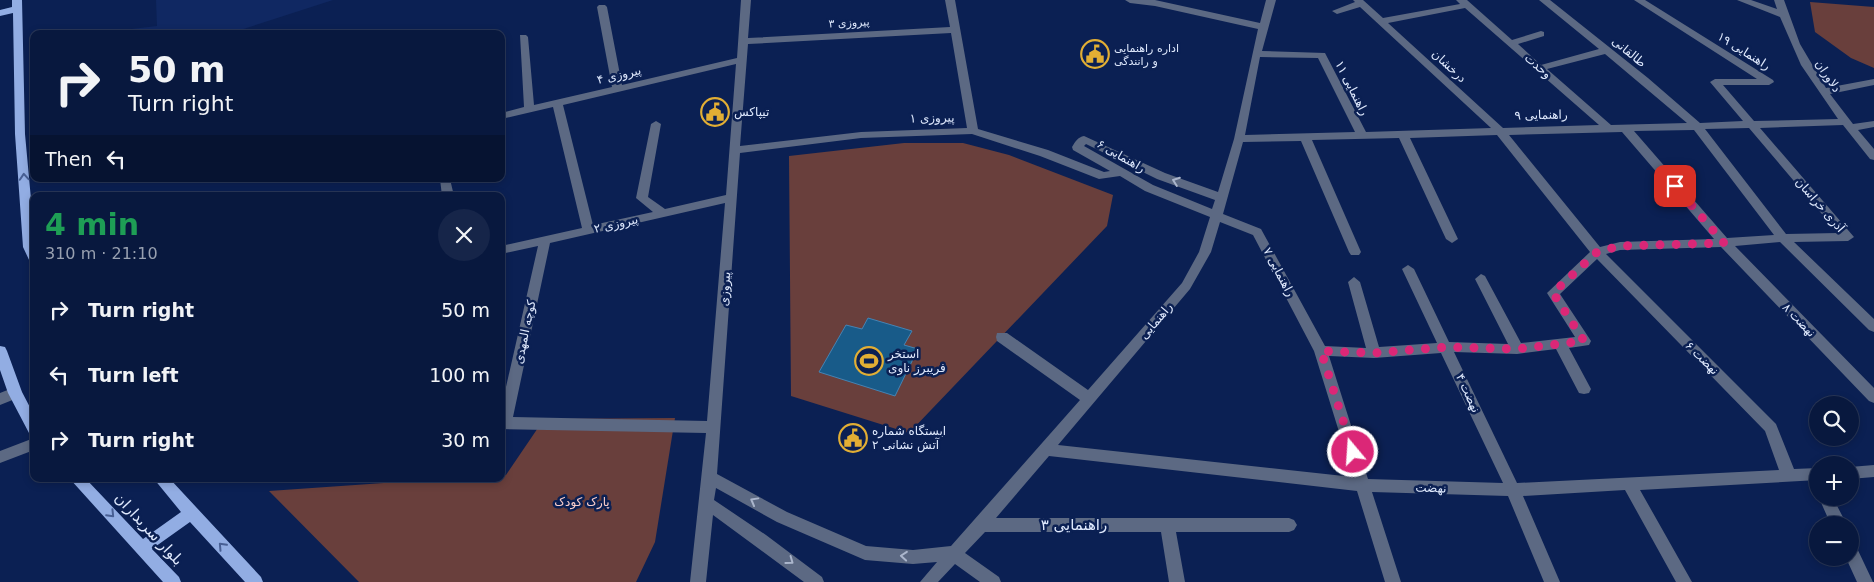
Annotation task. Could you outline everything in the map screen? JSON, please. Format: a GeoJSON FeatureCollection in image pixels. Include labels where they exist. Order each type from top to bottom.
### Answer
{"type":"FeatureCollection","features":[{"type":"Feature","properties":{"kind":"main road"},"geometry":{"type":"LineString","coordinates":[[0,13],[17,4],[20,134],[30,249]]}},
{"type":"Feature","properties":{"kind":"main road"},"geometry":{"type":"LineString","coordinates":[[0,351],[15,393],[30,421]]}},
{"type":"Feature","properties":{"kind":"main road","name":"بلوار سربداران"},"geometry":{"type":"LineString","coordinates":[[80,482],[143,547],[173,582]]}},
{"type":"Feature","properties":{"kind":"main road"},"geometry":{"type":"LineString","coordinates":[[164,482],[255,582]]}},
{"type":"Feature","properties":{"kind":"main road"},"geometry":{"type":"LineString","coordinates":[[143,547],[191,513]]}},
{"type":"Feature","properties":{"kind":"street","name":"پیروزی"},"geometry":{"type":"LineString","coordinates":[[696,580],[710,477],[746,0]]}},
{"type":"Feature","properties":{"kind":"street"},"geometry":{"type":"LineString","coordinates":[[950,0],[973,131]]}},
{"type":"Feature","properties":{"kind":"street"},"geometry":{"type":"LineString","coordinates":[[1130,0],[1155,3],[1264,27]]}},
{"type":"Feature","properties":{"kind":"street","name":"راهنمایی"},"geometry":{"type":"LineString","coordinates":[[928,582],[981,525],[1186,286],[1205,252],[1216,217],[1239,139],[1256,54],[1271,0]]}},
{"type":"Feature","properties":{"kind":"street","name":"طالقانی"},"geometry":{"type":"LineString","coordinates":[[1544,0],[1696,125],[1783,238],[1874,327]]}},
{"type":"Feature","properties":{"kind":"street","name":"راهنمایی ۱۹"},"geometry":{"type":"LineString","coordinates":[[1639,0],[1770,82],[1715,82],[1750,124]]}},
{"type":"Feature","properties":{"kind":"street"},"geometry":{"type":"LineString","coordinates":[[1742,0],[1784,15]]}},
{"type":"Feature","properties":{"kind":"street","name":"دلاوران"},"geometry":{"type":"LineString","coordinates":[[1779,0],[1799,56],[1847,125],[1874,156]]}},
{"type":"Feature","properties":{"kind":"street"},"geometry":{"type":"LineString","coordinates":[[1337,11],[1359,1]]}},
{"type":"Feature","properties":{"kind":"street","name":"درخشان"},"geometry":{"type":"LineString","coordinates":[[1359,1],[1499,130],[1597,252]]}},
{"type":"Feature","properties":{"kind":"street"},"geometry":{"type":"LineString","coordinates":[[1381,21],[1464,3]]}},
{"type":"Feature","properties":{"kind":"street","name":"وحدت"},"geometry":{"type":"LineString","coordinates":[[1464,3],[1608,128]]}},
{"type":"Feature","properties":{"kind":"street"},"geometry":{"type":"LineString","coordinates":[[602,7],[617,88]]}},
{"type":"Feature","properties":{"kind":"street","name":"پیروزی ۳"},"geometry":{"type":"LineString","coordinates":[[743,41],[955,30]]}},
{"type":"Feature","properties":{"kind":"street"},"geometry":{"type":"LineString","coordinates":[[1511,43],[1541,34]]}},
{"type":"Feature","properties":{"kind":"street"},"geometry":{"type":"LineString","coordinates":[[523,37],[528,110]]}},
{"type":"Feature","properties":{"kind":"street"},"geometry":{"type":"LineString","coordinates":[[1540,68],[1607,50]]}},
{"type":"Feature","properties":{"kind":"street","name":"راهنمایی ۱۱"},"geometry":{"type":"LineString","coordinates":[[1256,54],[1321,55],[1363,137]]}},
{"type":"Feature","properties":{"kind":"street","name":"پیروزی ۴"},"geometry":{"type":"LineString","coordinates":[[505,115],[742,60]]}},
{"type":"Feature","properties":{"kind":"street"},"geometry":{"type":"LineString","coordinates":[[1823,92],[1874,82]]}},
{"type":"Feature","properties":{"kind":"street"},"geometry":{"type":"LineString","coordinates":[[557,103],[588,230]]}},
{"type":"Feature","properties":{"kind":"street"},"geometry":{"type":"LineString","coordinates":[[656,124],[642,198],[663,213]]}},
{"type":"Feature","properties":{"kind":"street","name":"آذری خراسان"},"geometry":{"type":"LineString","coordinates":[[1750,124],[1848,237],[1783,238]]}},
{"type":"Feature","properties":{"kind":"street","name":"راهنمایی ۹"},"geometry":{"type":"LineString","coordinates":[[1239,139],[1404,136],[1499,130],[1696,125],[1874,124]]}},
{"type":"Feature","properties":{"kind":"street","name":"نهضت ۸"},"geometry":{"type":"LineString","coordinates":[[1626,128],[1724,243],[1874,397]]}},
{"type":"Feature","properties":{"kind":"street","name":"پیروزی ۱"},"geometry":{"type":"LineString","coordinates":[[735,150],[861,135],[973,131],[1044,153],[1103,176],[1122,173]]}},
{"type":"Feature","properties":{"kind":"street"},"geometry":{"type":"LineString","coordinates":[[1404,136],[1452,239]]}},
{"type":"Feature","properties":{"kind":"street"},"geometry":{"type":"LineString","coordinates":[[1305,138],[1355,252]]}},
{"type":"Feature","properties":{"kind":"street","name":"راهنمایی ۶"},"geometry":{"type":"LineString","coordinates":[[1216,217],[1149,188],[1078,147],[1084,139],[1161,176],[1221,198]]}},
{"type":"Feature","properties":{"kind":"street"},"geometry":{"type":"LineString","coordinates":[[1122,173],[1134,163]]}},
{"type":"Feature","properties":{"kind":"street","name":"پیروزی ۲"},"geometry":{"type":"LineString","coordinates":[[505,249],[732,198]]}},
{"type":"Feature","properties":{"kind":"street","name":"راهنمایی ۷"},"geometry":{"type":"LineString","coordinates":[[1216,217],[1257,232],[1321,351],[1393,582]]}},
{"type":"Feature","properties":{"kind":"street"},"geometry":{"type":"LineString","coordinates":[[1321,351],[1374,353],[1447,347],[1517,349],[1584,341],[1553,293],[1597,252],[1620,246],[1724,243],[1783,238]]}},
{"type":"Feature","properties":{"kind":"street","name":"کوچه المهدی"},"geometry":{"type":"LineString","coordinates":[[505,414],[544,240]]}},
{"type":"Feature","properties":{"kind":"street","name":"نهضت ۶"},"geometry":{"type":"LineString","coordinates":[[1597,252],[1770,428],[1789,476]]}},
{"type":"Feature","properties":{"kind":"street","name":"نهضت ۴"},"geometry":{"type":"LineString","coordinates":[[1408,269],[1447,347],[1513,490],[1552,582]]}},
{"type":"Feature","properties":{"kind":"street"},"geometry":{"type":"LineString","coordinates":[[1481,279],[1517,349]]}},
{"type":"Feature","properties":{"kind":"street"},"geometry":{"type":"LineString","coordinates":[[1354,282],[1374,353]]}},
{"type":"Feature","properties":{"kind":"street"},"geometry":{"type":"LineString","coordinates":[[1002,338],[1090,399]]}},
{"type":"Feature","properties":{"kind":"street"},"geometry":{"type":"LineString","coordinates":[[1560,344],[1584,389]]}},
{"type":"Feature","properties":{"kind":"street"},"geometry":{"type":"LineString","coordinates":[[0,399],[15,393]]}},
{"type":"Feature","properties":{"kind":"street"},"geometry":{"type":"LineString","coordinates":[[505,423],[714,427]]}},
{"type":"Feature","properties":{"kind":"street"},"geometry":{"type":"LineString","coordinates":[[0,457],[30,446]]}},
{"type":"Feature","properties":{"kind":"street","name":"نهضت"},"geometry":{"type":"LineString","coordinates":[[1046,450],[1364,486],[1513,490],[1809,475]]}},
{"type":"Feature","properties":{"kind":"street"},"geometry":{"type":"LineString","coordinates":[[1859,472],[1874,471]]}},
{"type":"Feature","properties":{"kind":"street"},"geometry":{"type":"LineString","coordinates":[[710,477],[791,521],[865,553],[913,557],[953,553],[993,582]]}},
{"type":"Feature","properties":{"kind":"street"},"geometry":{"type":"LineString","coordinates":[[1629,484],[1684,582]]}},
{"type":"Feature","properties":{"kind":"street"},"geometry":{"type":"LineString","coordinates":[[707,503],[761,540],[816,582]]}},
{"type":"Feature","properties":{"kind":"street","name":"راهنمایی ۳"},"geometry":{"type":"LineString","coordinates":[[981,525],[1289,525]]}},
{"type":"Feature","properties":{"kind":"street"},"geometry":{"type":"LineString","coordinates":[[1167,525],[1177,582]]}},
{"type":"Feature","properties":{"kind":"street"},"geometry":{"type":"LineString","coordinates":[[1858,566],[1865,582]]}},
{"type":"Feature","properties":{"kind":"shaded area"},"geometry":{"type":"Polygon","coordinates":[[[156,0],[333,0],[240,30],[123,30],[157,26],[156,0]]]}},
{"type":"Feature","properties":{"kind":"green space"},"geometry":{"type":"Polygon","coordinates":[[[1810,2],[1874,7],[1874,68],[1851,58],[1815,32],[1810,2]]]}},
{"type":"Feature","properties":{"kind":"green space"},"geometry":{"type":"Polygon","coordinates":[[[904,143],[963,143],[1009,155],[1113,195],[1107,226],[909,433],[791,396],[789,156],[904,143]]]}},
{"type":"Feature","properties":{"kind":"green space","name":"پارک کودک"},"geometry":{"type":"Polygon","coordinates":[[[675,418],[655,542],[636,582],[359,582],[269,491],[398,482],[505,482],[505,475],[544,419],[675,418]]]}},
{"type":"Feature","properties":{"kind":"building","name":"استخر فریبرز ناوی"},"geometry":{"type":"Polygon","coordinates":[[[868,318],[912,331],[904,345],[918,349],[895,396],[819,372],[846,325],[862,329],[868,318]]]}},
{"type":"Feature","properties":{"kind":"place","name":"اداره راهنمایی و رانندگی"},"geometry":{"type":"Point","coordinates":[1095,54]}},
{"type":"Feature","properties":{"kind":"place","name":"تیپاکس"},"geometry":{"type":"Point","coordinates":[715,112]}},
{"type":"Feature","properties":{"kind":"place","name":"استخر فریبرز ناوی"},"geometry":{"type":"Point","coordinates":[869,361]}},
{"type":"Feature","properties":{"kind":"place","name":"ایستگاه شماره ۲ آتش نشانی"},"geometry":{"type":"Point","coordinates":[853,438]}},
{"type":"Feature","properties":{"kind":"route"},"geometry":{"type":"LineString","coordinates":[[1353,452],[1321,351],[1374,353],[1447,347],[1517,349],[1584,341],[1553,293],[1597,252],[1620,246],[1724,243],[1675,186]]}}]}
